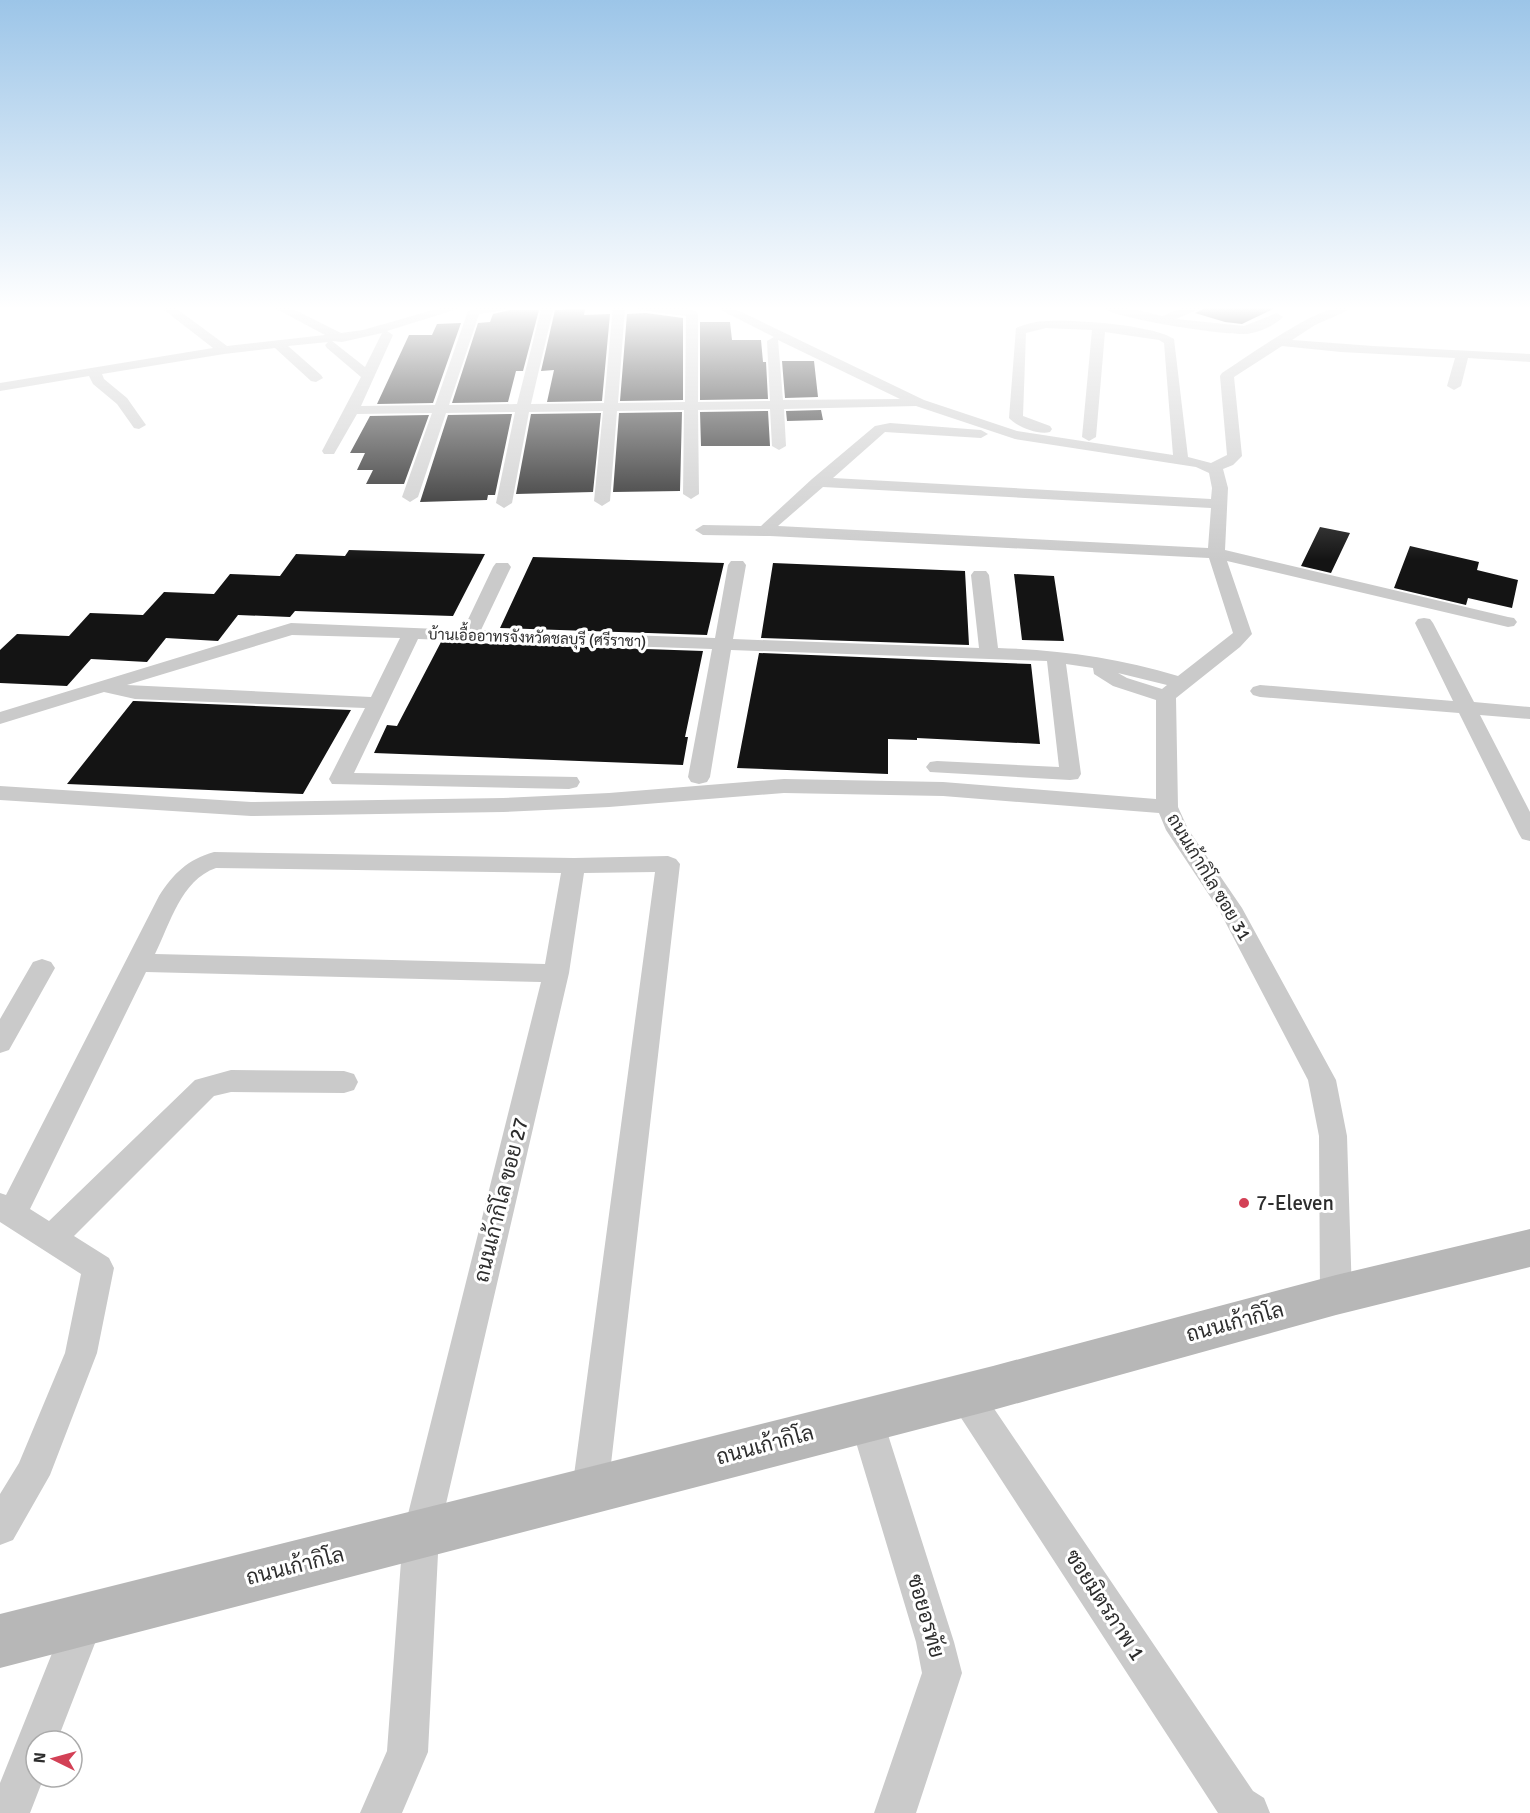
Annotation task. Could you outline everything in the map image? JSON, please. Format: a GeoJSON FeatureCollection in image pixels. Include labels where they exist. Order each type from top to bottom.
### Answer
{"type":"FeatureCollection","features":[{"type":"Feature","properties":{"kind":"main road","name":"ถนนเก้ากิโล"},"geometry":{"type":"LineString","coordinates":[[0,1641],[866,1419],[1336,1295],[1530,1248]]}},
{"type":"Feature","properties":{"kind":"street"},"geometry":{"type":"LineString","coordinates":[[110,391],[122,401],[139,425]]}},
{"type":"Feature","properties":{"kind":"street"},"geometry":{"type":"LineString","coordinates":[[329,451],[361,391]]}},
{"type":"Feature","properties":{"kind":"street"},"geometry":{"type":"LineString","coordinates":[[410,497],[446,391]]}},
{"type":"Feature","properties":{"kind":"street"},"geometry":{"type":"LineString","coordinates":[[504,503],[528,391]]}},
{"type":"Feature","properties":{"kind":"street"},"geometry":{"type":"LineString","coordinates":[[602,501],[611,391]]}},
{"type":"Feature","properties":{"kind":"street"},"geometry":{"type":"LineString","coordinates":[[690,391],[691,494]]}},
{"type":"Feature","properties":{"kind":"street"},"geometry":{"type":"LineString","coordinates":[[776,391],[779,446]]}},
{"type":"Feature","properties":{"kind":"street"},"geometry":{"type":"LineString","coordinates":[[894,391],[913,400],[1015,435]]}},
{"type":"Feature","properties":{"kind":"street"},"geometry":{"type":"LineString","coordinates":[[1017,391],[1016,418],[1026,424],[1046,430],[1181,455],[1216,470],[1220,488],[1216,553],[1244,634],[1228,650],[1173,689]]}},
{"type":"Feature","properties":{"kind":"street"},"geometry":{"type":"LineString","coordinates":[[1089,437],[1093,391]]}},
{"type":"Feature","properties":{"kind":"street"},"geometry":{"type":"LineString","coordinates":[[1174,391],[1181,455]]}},
{"type":"Feature","properties":{"kind":"street"},"geometry":{"type":"LineString","coordinates":[[1210,468],[1228,462],[1235,456],[1228,391]]}},
{"type":"Feature","properties":{"kind":"street"},"geometry":{"type":"LineString","coordinates":[[352,410],[913,400]]}},
{"type":"Feature","properties":{"kind":"street"},"geometry":{"type":"LineString","coordinates":[[770,531],[768,527],[817,482],[880,429],[890,427],[1015,435],[1181,455]]}},
{"type":"Feature","properties":{"kind":"street"},"geometry":{"type":"LineString","coordinates":[[817,482],[1218,504]]}},
{"type":"Feature","properties":{"kind":"street"},"geometry":{"type":"LineString","coordinates":[[704,530],[770,531],[1216,553],[1508,622]]}},
{"type":"Feature","properties":{"kind":"street"},"geometry":{"type":"LineString","coordinates":[[699,777],[737,565]]}},
{"type":"Feature","properties":{"kind":"street"},"geometry":{"type":"LineString","coordinates":[[470,635],[502,567]]}},
{"type":"Feature","properties":{"kind":"street"},"geometry":{"type":"LineString","coordinates":[[980,575],[989,653]]}},
{"type":"Feature","properties":{"kind":"street"},"geometry":{"type":"LineString","coordinates":[[1424,624],[1530,834]]}},
{"type":"Feature","properties":{"kind":"street","name":"บ้านเอื้ออาทรจังหวัดชลบุรี (ศรีราชา)"},"geometry":{"type":"LineString","coordinates":[[0,718],[291,629],[1056,656],[1086,661],[1120,682],[1173,689]]}},
{"type":"Feature","properties":{"kind":"street"},"geometry":{"type":"LineString","coordinates":[[412,633],[340,779],[569,782]]}},
{"type":"Feature","properties":{"kind":"street"},"geometry":{"type":"LineString","coordinates":[[937,767],[1070,774],[1056,656]]}},
{"type":"Feature","properties":{"kind":"street"},"geometry":{"type":"LineString","coordinates":[[104,686],[135,693],[377,704]]}},
{"type":"Feature","properties":{"kind":"street","name":"ถนนเก้ากิโล ซอย 31"},"geometry":{"type":"LineString","coordinates":[[1173,689],[1167,807],[1178,830],[1230,908],[1322,1080],[1333,1136],[1336,1295]]}},
{"type":"Feature","properties":{"kind":"street"},"geometry":{"type":"LineString","coordinates":[[1260,691],[1530,713]]}},
{"type":"Feature","properties":{"kind":"street"},"geometry":{"type":"LineString","coordinates":[[0,793],[250,809],[504,805],[609,800],[784,786],[943,789],[1167,807]]}},
{"type":"Feature","properties":{"kind":"street"},"geometry":{"type":"LineString","coordinates":[[0,1527],[32,1475],[81,1353],[98,1268],[6,1209],[177,887],[187,873],[201,863],[214,861],[574,866],[668,864],[590,1490]]}},
{"type":"Feature","properties":{"kind":"street","name":"ถนนเก้ากิโล ขอย 27"},"geometry":{"type":"LineString","coordinates":[[381,1813],[407,1752],[421,1534],[556,973],[574,866]]}},
{"type":"Feature","properties":{"kind":"street"},"geometry":{"type":"LineString","coordinates":[[138,963],[556,973]]}},
{"type":"Feature","properties":{"kind":"street"},"geometry":{"type":"LineString","coordinates":[[0,1043],[42,968]]}},
{"type":"Feature","properties":{"kind":"street"},"geometry":{"type":"LineString","coordinates":[[52,1238],[205,1088],[231,1081],[344,1082]]}},
{"type":"Feature","properties":{"kind":"street","name":"ซอยมิตรภาพ 1"},"geometry":{"type":"LineString","coordinates":[[964,1393],[1238,1806],[1249,1813]]}},
{"type":"Feature","properties":{"kind":"street","name":"ซอยอรทัย"},"geometry":{"type":"LineString","coordinates":[[866,1419],[935,1642],[942,1673],[896,1813]]}},
{"type":"Feature","properties":{"kind":"street"},"geometry":{"type":"LineString","coordinates":[[42,1729],[85,1620]]}},
{"type":"Feature","properties":{"kind":"street"},"geometry":{"type":"LineString","coordinates":[[9,1813],[24,1776]]}},
{"type":"Feature","properties":{"kind":"building"},"geometry":{"type":"Polygon","coordinates":[[[383,391],[437,391],[433,403],[377,404],[383,391]]]}},
{"type":"Feature","properties":{"kind":"building"},"geometry":{"type":"Polygon","coordinates":[[[456,391],[511,391],[508,402],[452,403],[456,391]]]}},
{"type":"Feature","properties":{"kind":"building"},"geometry":{"type":"Polygon","coordinates":[[[549,391],[603,391],[602,401],[547,402],[549,391]]]}},
{"type":"Feature","properties":{"kind":"building"},"geometry":{"type":"Polygon","coordinates":[[[621,391],[683,391],[683,400],[620,401],[621,391]]]}},
{"type":"Feature","properties":{"kind":"building"},"geometry":{"type":"Polygon","coordinates":[[[700,391],[768,391],[768,399],[700,400],[700,391]]]}},
{"type":"Feature","properties":{"kind":"building"},"geometry":{"type":"Polygon","coordinates":[[[784,391],[817,391],[818,397],[785,398],[784,391]]]}},
{"type":"Feature","properties":{"kind":"building"},"geometry":{"type":"Polygon","coordinates":[[[821,410],[823,420],[787,421],[786,411],[821,410]]]}},
{"type":"Feature","properties":{"kind":"building"},"geometry":{"type":"Polygon","coordinates":[[[768,411],[770,446],[701,446],[700,412],[768,411]]]}},
{"type":"Feature","properties":{"kind":"building"},"geometry":{"type":"Polygon","coordinates":[[[682,412],[680,491],[613,492],[619,413],[682,412]]]}},
{"type":"Feature","properties":{"kind":"building"},"geometry":{"type":"Polygon","coordinates":[[[601,413],[593,492],[516,494],[531,414],[601,413]]]}},
{"type":"Feature","properties":{"kind":"building"},"geometry":{"type":"Polygon","coordinates":[[[512,414],[495,495],[488,495],[487,500],[420,502],[448,415],[512,414]]]}},
{"type":"Feature","properties":{"kind":"building"},"geometry":{"type":"Polygon","coordinates":[[[429,415],[404,484],[366,484],[373,470],[357,470],[365,453],[350,453],[370,416],[429,415]]]}},
{"type":"Feature","properties":{"kind":"building"},"geometry":{"type":"Polygon","coordinates":[[[1320,527],[1350,533],[1331,573],[1301,566],[1320,527]]]}},
{"type":"Feature","properties":{"kind":"building"},"geometry":{"type":"Polygon","coordinates":[[[1410,546],[1479,562],[1477,570],[1518,580],[1512,608],[1468,598],[1466,605],[1394,588],[1410,546]]]}},
{"type":"Feature","properties":{"kind":"building"},"geometry":{"type":"Polygon","coordinates":[[[349,550],[485,554],[453,616],[295,611],[290,617],[238,615],[218,641],[166,638],[147,662],[91,659],[67,686],[0,683],[0,650],[17,634],[69,636],[90,613],[143,615],[164,592],[214,594],[230,574],[280,576],[296,554],[345,556],[349,550]]]}},
{"type":"Feature","properties":{"kind":"building"},"geometry":{"type":"Polygon","coordinates":[[[533,557],[724,563],[707,635],[500,628],[533,557]]]}},
{"type":"Feature","properties":{"kind":"building"},"geometry":{"type":"Polygon","coordinates":[[[773,563],[965,571],[969,645],[761,638],[773,563]]]}},
{"type":"Feature","properties":{"kind":"building"},"geometry":{"type":"Polygon","coordinates":[[[1014,574],[1054,576],[1064,641],[1022,640],[1014,574]]]}},
{"type":"Feature","properties":{"kind":"building"},"geometry":{"type":"Polygon","coordinates":[[[441,642],[703,651],[685,737],[688,737],[683,765],[374,753],[387,725],[397,726],[441,642]]]}},
{"type":"Feature","properties":{"kind":"building"},"geometry":{"type":"Polygon","coordinates":[[[759,653],[1031,664],[1040,744],[917,738],[917,740],[888,739],[888,774],[737,768],[759,653]]]}},
{"type":"Feature","properties":{"kind":"building"},"geometry":{"type":"Polygon","coordinates":[[[133,701],[351,710],[303,794],[67,784],[133,701]]]}},
{"type":"Feature","properties":{"kind":"place","name":"7-Eleven"},"geometry":{"type":"Point","coordinates":[1244,1203]}}]}
